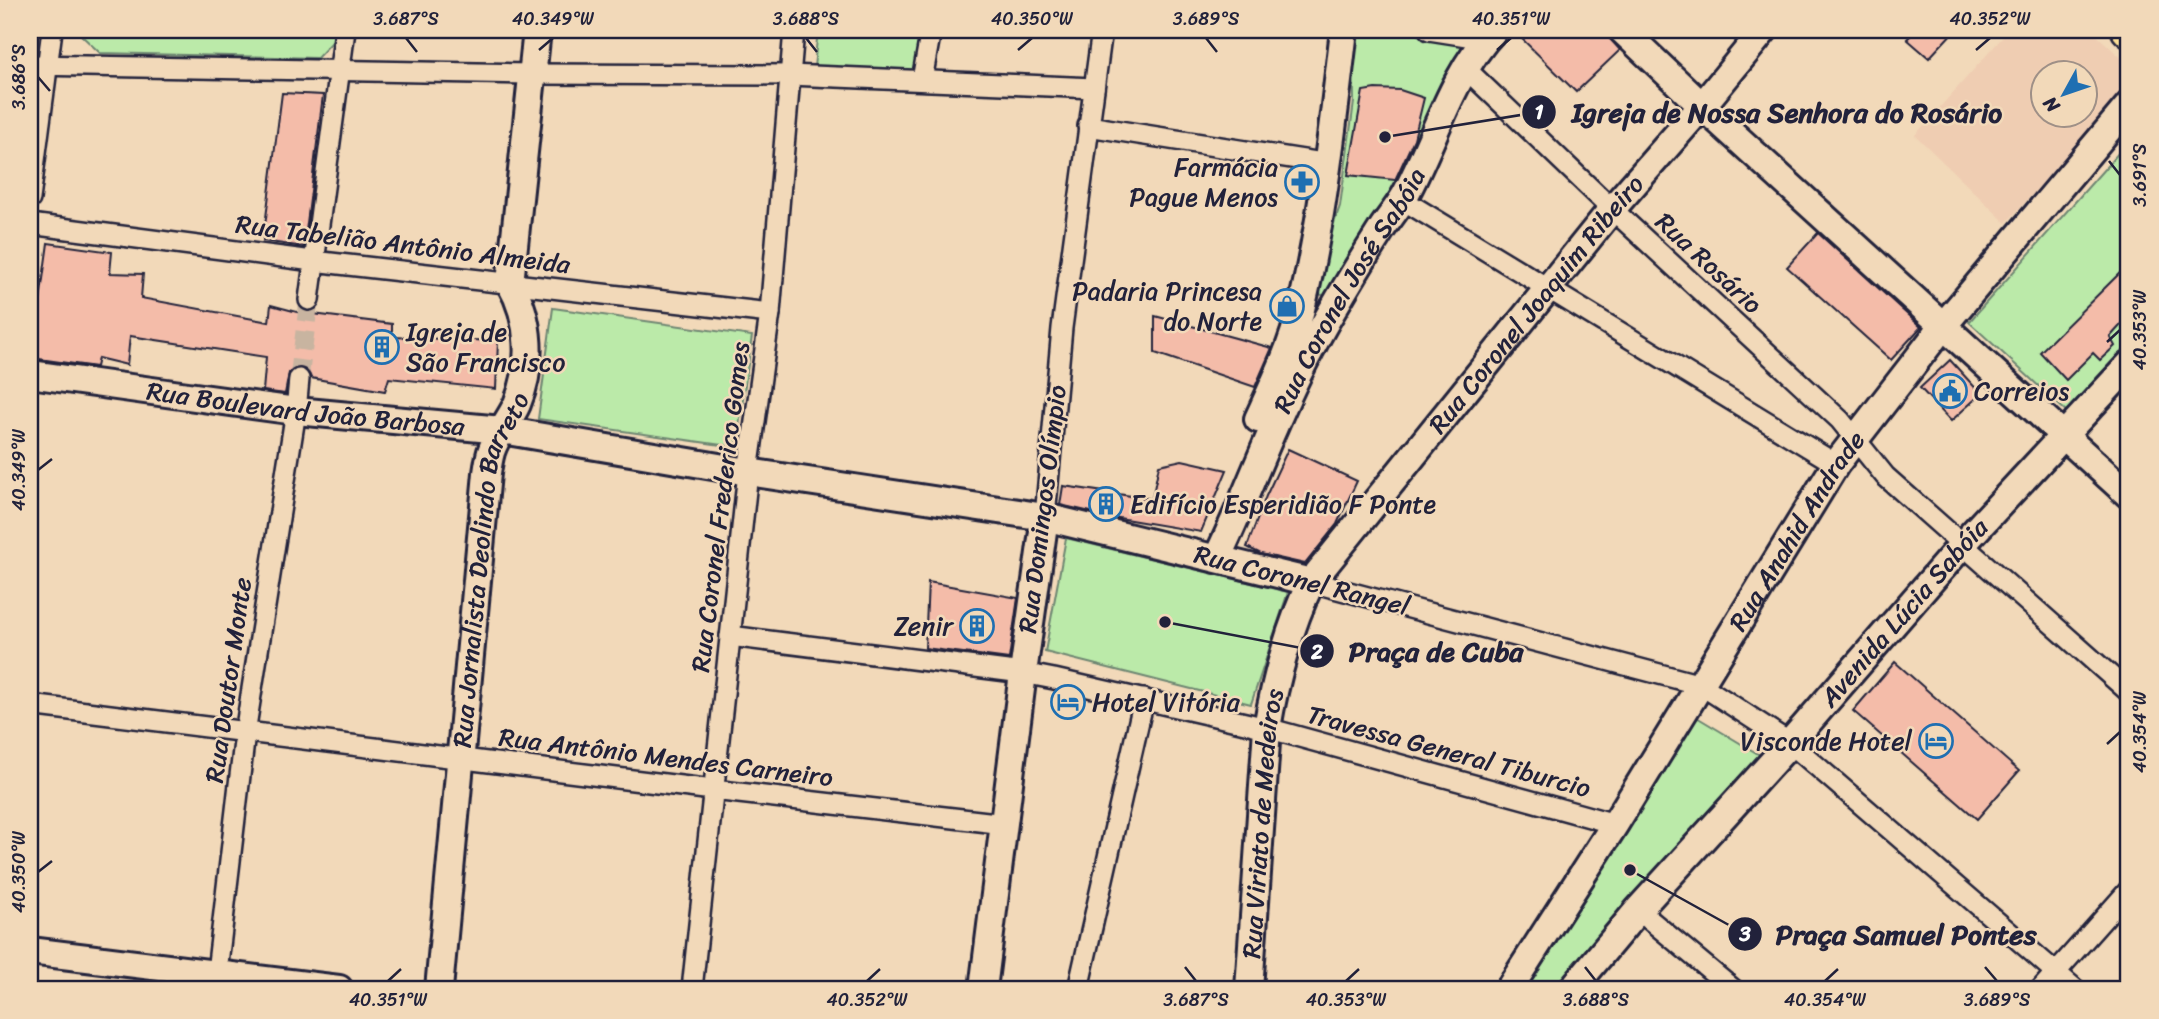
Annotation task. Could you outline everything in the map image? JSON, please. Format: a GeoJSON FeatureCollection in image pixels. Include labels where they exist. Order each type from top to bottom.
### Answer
{"type":"FeatureCollection","features":[{"type":"Feature","properties":{"kind":"street"},"geometry":{"type":"LineString","coordinates":[[30,200],[38,65],[51,30]]}},
{"type":"Feature","properties":{"kind":"street"},"geometry":{"type":"LineString","coordinates":[[309,300],[345,30]]}},
{"type":"Feature","properties":{"kind":"street","name":"Rua Jornalista Deolindo Barreto"},"geometry":{"type":"LineString","coordinates":[[439,989],[487,473],[491,451],[516,405],[526,364],[527,331],[521,301],[510,283],[537,30]]}},
{"type":"Feature","properties":{"kind":"street","name":"Rua Coronel Frederico Gomes"},"geometry":{"type":"LineString","coordinates":[[692,989],[748,472],[770,313],[794,30]]}},
{"type":"Feature","properties":{"kind":"street"},"geometry":{"type":"LineString","coordinates":[[922,80],[931,30]]}},
{"type":"Feature","properties":{"kind":"street","name":"Rua Domingos Olímpio"},"geometry":{"type":"LineString","coordinates":[[983,989],[1045,517],[1062,328],[1102,30]]}},
{"type":"Feature","properties":{"kind":"street"},"geometry":{"type":"LineString","coordinates":[[1208,556],[1300,312],[1329,164],[1344,30]]}},
{"type":"Feature","properties":{"kind":"street"},"geometry":{"type":"LineString","coordinates":[[1429,30],[1490,34]]}},
{"type":"Feature","properties":{"kind":"street"},"geometry":{"type":"LineString","coordinates":[[1622,30],[2129,495]]}},
{"type":"Feature","properties":{"kind":"street","name":"Rua Coronel Joaquim Ribeiro"},"geometry":{"type":"LineString","coordinates":[[1311,582],[1612,209],[1764,30]]}},
{"type":"Feature","properties":{"kind":"street","name":"Rua Coronel José Sabóia"},"geometry":{"type":"LineString","coordinates":[[1208,556],[1304,363],[1364,259],[1403,200],[1465,68],[1490,34]]}},
{"type":"Feature","properties":{"kind":"street"},"geometry":{"type":"LineString","coordinates":[[38,65],[532,74],[789,75],[1094,88]]}},
{"type":"Feature","properties":{"kind":"street","name":"Rua Rosário"},"geometry":{"type":"LineString","coordinates":[[1465,68],[1612,209],[1840,420],[1885,477],[2129,692]]}},
{"type":"Feature","properties":{"kind":"street","name":"Rua Anahid Andrade"},"geometry":{"type":"LineString","coordinates":[[1509,989],[1615,824],[1836,464],[1942,326],[2129,105]]}},
{"type":"Feature","properties":{"kind":"street"},"geometry":{"type":"LineString","coordinates":[[1088,126],[1329,164]]}},
{"type":"Feature","properties":{"kind":"street"},"geometry":{"type":"LineString","coordinates":[[1403,200],[1836,464]]}},
{"type":"Feature","properties":{"kind":"street","name":"Rua Tabelião Antônio Almeida"},"geometry":{"type":"LineString","coordinates":[[30,225],[313,261],[770,313]]}},
{"type":"Feature","properties":{"kind":"street","name":"Avenida Lúcia Sabóia"},"geometry":{"type":"LineString","coordinates":[[1572,989],[1638,910],[1790,743],[1962,545],[2066,436],[2129,365]]}},
{"type":"Feature","properties":{"kind":"street","name":"Rua Boulevard João Barbosa"},"geometry":{"type":"LineString","coordinates":[[30,374],[296,411],[502,430],[748,472],[1045,517]]}},
{"type":"Feature","properties":{"kind":"street","name":"Rua Doutor Monte"},"geometry":{"type":"LineString","coordinates":[[216,982],[244,733],[299,379]]}},
{"type":"Feature","properties":{"kind":"street","name":"Rua Coronel Rangel"},"geometry":{"type":"LineString","coordinates":[[1045,517],[1311,582],[1701,685],[1790,743],[2075,989]]}},
{"type":"Feature","properties":{"kind":"street","name":"Rua Viriato de Medeiros"},"geometry":{"type":"LineString","coordinates":[[1248,989],[1267,728],[1271,705],[1301,603],[1311,582]]}},
{"type":"Feature","properties":{"kind":"street","name":"Travessa General Tiburcio"},"geometry":{"type":"LineString","coordinates":[[730,636],[1023,673],[1267,728],[1615,824]]}},
{"type":"Feature","properties":{"kind":"street"},"geometry":{"type":"LineString","coordinates":[[1078,989],[1144,699]]}},
{"type":"Feature","properties":{"kind":"street","name":"Rua Antônio Mendes Carneiro"},"geometry":{"type":"LineString","coordinates":[[30,705],[1005,824]]}},
{"type":"Feature","properties":{"kind":"street"},"geometry":{"type":"LineString","coordinates":[[2041,989],[2129,890]]}},
{"type":"Feature","properties":{"kind":"street"},"geometry":{"type":"LineString","coordinates":[[1638,910],[1733,989]]}},
{"type":"Feature","properties":{"kind":"street"},"geometry":{"type":"LineString","coordinates":[[30,951],[216,982],[339,989]]}},
{"type":"Feature","properties":{"kind":"shaded area"},"geometry":{"type":"Polygon","coordinates":[[[30,30],[46,30],[43,54],[30,52],[30,30]]]}},
{"type":"Feature","properties":{"kind":"shaded area"},"geometry":{"type":"Polygon","coordinates":[[[2009,30],[2091,30],[2129,65],[2129,89],[2100,121],[2100,60],[2030,60],[2030,130],[2091,130],[2006,223],[1915,135],[2009,30]]]}},
{"type":"Feature","properties":{"kind":"green space"},"geometry":{"type":"Polygon","coordinates":[[[80,30],[336,30],[334,40],[317,58],[100,53],[80,34],[80,30]]]}},
{"type":"Feature","properties":{"kind":"green space"},"geometry":{"type":"Polygon","coordinates":[[[818,30],[927,30],[922,71],[814,67],[818,30]]]}},
{"type":"Feature","properties":{"kind":"green space"},"geometry":{"type":"Polygon","coordinates":[[[1353,30],[1470,31],[1370,234],[1331,296],[1315,294],[1326,246],[1340,206],[1354,102],[1353,30]]]}},
{"type":"Feature","properties":{"kind":"green space"},"geometry":{"type":"Polygon","coordinates":[[[2129,141],[2129,348],[2068,413],[1969,322],[2129,141]]]}},
{"type":"Feature","properties":{"kind":"green space"},"geometry":{"type":"Polygon","coordinates":[[[553,308],[752,336],[736,447],[538,419],[553,308]]]}},
{"type":"Feature","properties":{"kind":"green space"},"geometry":{"type":"Polygon","coordinates":[[[1066,538],[1288,592],[1251,704],[1045,652],[1066,538]]]}},
{"type":"Feature","properties":{"kind":"green space"},"geometry":{"type":"Polygon","coordinates":[[[1690,713],[1763,757],[1556,989],[1535,989],[1529,982],[1690,713]]]}},
{"type":"Feature","properties":{"kind":"building"},"geometry":{"type":"Polygon","coordinates":[[[1513,30],[1602,30],[1620,50],[1576,92],[1513,30]]]}},
{"type":"Feature","properties":{"kind":"building"},"geometry":{"type":"Polygon","coordinates":[[[1916,30],[1955,30],[1929,58],[1907,39],[1916,30]]]}},
{"type":"Feature","properties":{"kind":"building"},"geometry":{"type":"Polygon","coordinates":[[[1400,90],[1424,98],[1414,139],[1395,180],[1348,175],[1363,91],[1400,90]]]}},
{"type":"Feature","properties":{"kind":"building"},"geometry":{"type":"Polygon","coordinates":[[[282,93],[323,95],[304,247],[263,241],[282,93]]]}},
{"type":"Feature","properties":{"kind":"building"},"geometry":{"type":"Polygon","coordinates":[[[1818,233],[1921,327],[1891,360],[1787,267],[1818,233]]]}},
{"type":"Feature","properties":{"kind":"building"},"geometry":{"type":"Polygon","coordinates":[[[48,243],[112,252],[110,273],[143,274],[141,298],[269,322],[271,305],[297,312],[392,324],[392,337],[498,341],[496,389],[389,378],[385,391],[311,378],[307,369],[299,367],[289,373],[285,394],[263,391],[266,357],[130,336],[127,365],[98,358],[96,367],[32,358],[48,243]]]}},
{"type":"Feature","properties":{"kind":"building"},"geometry":{"type":"Polygon","coordinates":[[[2129,264],[2129,316],[2110,337],[2115,346],[2100,360],[2093,353],[2066,380],[2040,352],[2129,264]]]}},
{"type":"Feature","properties":{"kind":"building"},"geometry":{"type":"Polygon","coordinates":[[[1155,316],[1272,348],[1255,387],[1155,353],[1155,316]]]}},
{"type":"Feature","properties":{"kind":"building","name":"Correios"},"geometry":{"type":"Polygon","coordinates":[[[1950,360],[1981,394],[1951,421],[1920,388],[1950,360]]]}},
{"type":"Feature","properties":{"kind":"building"},"geometry":{"type":"Polygon","coordinates":[[[1288,449],[1357,481],[1337,524],[1305,564],[1261,554],[1247,547],[1266,496],[1288,449]]]}},
{"type":"Feature","properties":{"kind":"building"},"geometry":{"type":"Polygon","coordinates":[[[1182,460],[1227,470],[1201,532],[1060,505],[1063,486],[1152,499],[1159,465],[1182,460]]]}},
{"type":"Feature","properties":{"kind":"building","name":"Zenir"},"geometry":{"type":"Polygon","coordinates":[[[928,582],[1018,598],[1009,659],[925,648],[928,582]]]}},
{"type":"Feature","properties":{"kind":"building","name":"Visconde Hotel"},"geometry":{"type":"Polygon","coordinates":[[[1895,662],[2019,771],[1977,819],[1853,711],[1895,662]]]}},
{"type":"Feature","properties":{"kind":"tunnel"},"geometry":{"type":"LineString","coordinates":[[299,379],[309,300]]}},
{"type":"Feature","properties":{"kind":"place","name":"Igreja de Nossa Senhora do Rosário"},"geometry":{"type":"Point","coordinates":[1385,137]}},
{"type":"Feature","properties":{"kind":"place","name":"Farmácia Pague Menos"},"geometry":{"type":"Point","coordinates":[1302,182]}},
{"type":"Feature","properties":{"kind":"place","name":"Padaria Princesa do Norte"},"geometry":{"type":"Point","coordinates":[1287,306]}},
{"type":"Feature","properties":{"kind":"place","name":"Igreja de São Francisco"},"geometry":{"type":"Point","coordinates":[382,347]}},
{"type":"Feature","properties":{"kind":"place","name":"Correios"},"geometry":{"type":"Point","coordinates":[1950,391]}},
{"type":"Feature","properties":{"kind":"place","name":"Edifício Esperidião F Ponte"},"geometry":{"type":"Point","coordinates":[1106,504]}},
{"type":"Feature","properties":{"kind":"place","name":"Praça de Cuba"},"geometry":{"type":"Point","coordinates":[1165,622]}},
{"type":"Feature","properties":{"kind":"place","name":"Zenir"},"geometry":{"type":"Point","coordinates":[977,626]}},
{"type":"Feature","properties":{"kind":"place","name":"Hotel Vitória"},"geometry":{"type":"Point","coordinates":[1068,702]}},
{"type":"Feature","properties":{"kind":"place","name":"Visconde Hotel"},"geometry":{"type":"Point","coordinates":[1936,741]}},
{"type":"Feature","properties":{"kind":"place","name":"Praça Samuel Pontes"},"geometry":{"type":"Point","coordinates":[1630,870]}}]}
